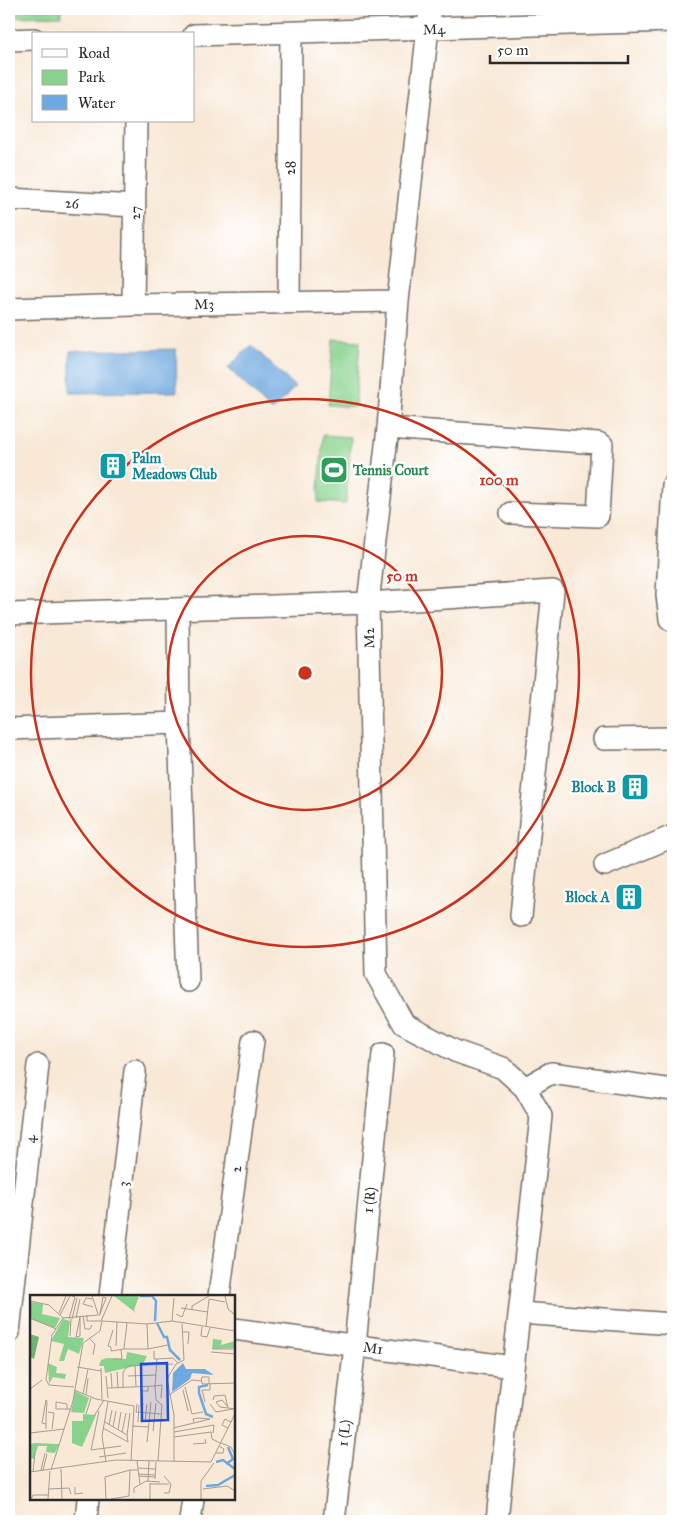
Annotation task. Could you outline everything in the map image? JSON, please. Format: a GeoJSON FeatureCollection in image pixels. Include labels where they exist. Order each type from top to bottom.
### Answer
{"type":"FeatureCollection","features":[{"type":"Feature","properties":{"kind":"street","name":"M4"},"geometry":{"type":"LineString","coordinates":[[195,35],[291,33],[429,19],[673,21]]}},
{"type":"Feature","properties":{"kind":"street","name":"M2"},"geometry":{"type":"LineString","coordinates":[[429,19],[398,301],[388,428],[368,603],[376,974],[404,1024],[455,1051],[503,1068],[525,1088]]}},
{"type":"Feature","properties":{"kind":"street","name":"28"},"geometry":{"type":"LineString","coordinates":[[289,302],[291,33]]}},
{"type":"Feature","properties":{"kind":"street"},"geometry":{"type":"LineString","coordinates":[[9,40],[32,39]]}},
{"type":"Feature","properties":{"kind":"street","name":"27"},"geometry":{"type":"LineString","coordinates":[[133,305],[136,122]]}},
{"type":"Feature","properties":{"kind":"street","name":"26"},"geometry":{"type":"LineString","coordinates":[[9,199],[135,206]]}},
{"type":"Feature","properties":{"kind":"street","name":"M3"},"geometry":{"type":"LineString","coordinates":[[9,309],[398,301]]}},
{"type":"Feature","properties":{"kind":"street"},"geometry":{"type":"LineString","coordinates":[[388,428],[598,443],[602,445],[598,516],[512,513]]}},
{"type":"Feature","properties":{"kind":"street"},"geometry":{"type":"LineString","coordinates":[[673,485],[667,595],[670,619],[673,621]]}},
{"type":"Feature","properties":{"kind":"street"},"geometry":{"type":"LineString","coordinates":[[9,614],[368,603],[553,591],[521,916]]}},
{"type":"Feature","properties":{"kind":"street"},"geometry":{"type":"LineString","coordinates":[[178,610],[179,723],[188,981]]}},
{"type":"Feature","properties":{"kind":"street"},"geometry":{"type":"LineString","coordinates":[[9,729],[179,723]]}},
{"type":"Feature","properties":{"kind":"street"},"geometry":{"type":"LineString","coordinates":[[604,739],[673,738]]}},
{"type":"Feature","properties":{"kind":"street"},"geometry":{"type":"LineString","coordinates":[[605,864],[673,836]]}},
{"type":"Feature","properties":{"kind":"street","name":"2"},"geometry":{"type":"LineString","coordinates":[[220,1295],[253,1041]]}},
{"type":"Feature","properties":{"kind":"street","name":"1 (R)"},"geometry":{"type":"LineString","coordinates":[[355,1346],[384,1054]]}},
{"type":"Feature","properties":{"kind":"street","name":"4"},"geometry":{"type":"LineString","coordinates":[[9,1332],[17,1303],[38,1065]]}},
{"type":"Feature","properties":{"kind":"street","name":"3"},"geometry":{"type":"LineString","coordinates":[[110,1295],[135,1072]]}},
{"type":"Feature","properties":{"kind":"street"},"geometry":{"type":"LineString","coordinates":[[497,1521],[512,1367],[520,1313],[541,1116],[525,1088],[551,1073],[673,1090]]}},
{"type":"Feature","properties":{"kind":"street"},"geometry":{"type":"LineString","coordinates":[[520,1313],[673,1324]]}},
{"type":"Feature","properties":{"kind":"street","name":"M1"},"geometry":{"type":"LineString","coordinates":[[235,1329],[512,1367]]}},
{"type":"Feature","properties":{"kind":"street","name":"1 (L)"},"geometry":{"type":"LineString","coordinates":[[334,1521],[355,1346]]}},
{"type":"Feature","properties":{"kind":"street"},"geometry":{"type":"LineString","coordinates":[[86,1521],[88,1500]]}},
{"type":"Feature","properties":{"kind":"street"},"geometry":{"type":"LineString","coordinates":[[190,1521],[193,1500]]}},
{"type":"Feature","properties":{"kind":"green space"},"geometry":{"type":"Polygon","coordinates":[[[9,9],[61,9],[61,16],[9,17],[9,9]]]}},
{"type":"Feature","properties":{"kind":"green space"},"geometry":{"type":"Polygon","coordinates":[[[333,339],[360,341],[355,407],[328,405],[333,339]]]}},
{"type":"Feature","properties":{"kind":"green space","name":"Tennis Court"},"geometry":{"type":"Polygon","coordinates":[[[323,435],[351,437],[346,504],[318,502],[323,435]]]}},
{"type":"Feature","properties":{"kind":"water"},"geometry":{"type":"Polygon","coordinates":[[[251,345],[295,387],[272,411],[228,368],[251,345]]]}},
{"type":"Feature","properties":{"kind":"water"},"geometry":{"type":"Polygon","coordinates":[[[176,349],[177,392],[70,393],[70,351],[176,349]]]}},
{"type":"Feature","properties":{"kind":"place","name":"Palm Meadows Club"},"geometry":{"type":"Point","coordinates":[113,466]}},
{"type":"Feature","properties":{"kind":"place","name":"Tennis Court"},"geometry":{"type":"Point","coordinates":[334,470]}},
{"type":"Feature","properties":{"kind":"place","name":"Block B"},"geometry":{"type":"Point","coordinates":[635,787]}},
{"type":"Feature","properties":{"kind":"place","name":"Block A"},"geometry":{"type":"Point","coordinates":[629,897]}}]}
